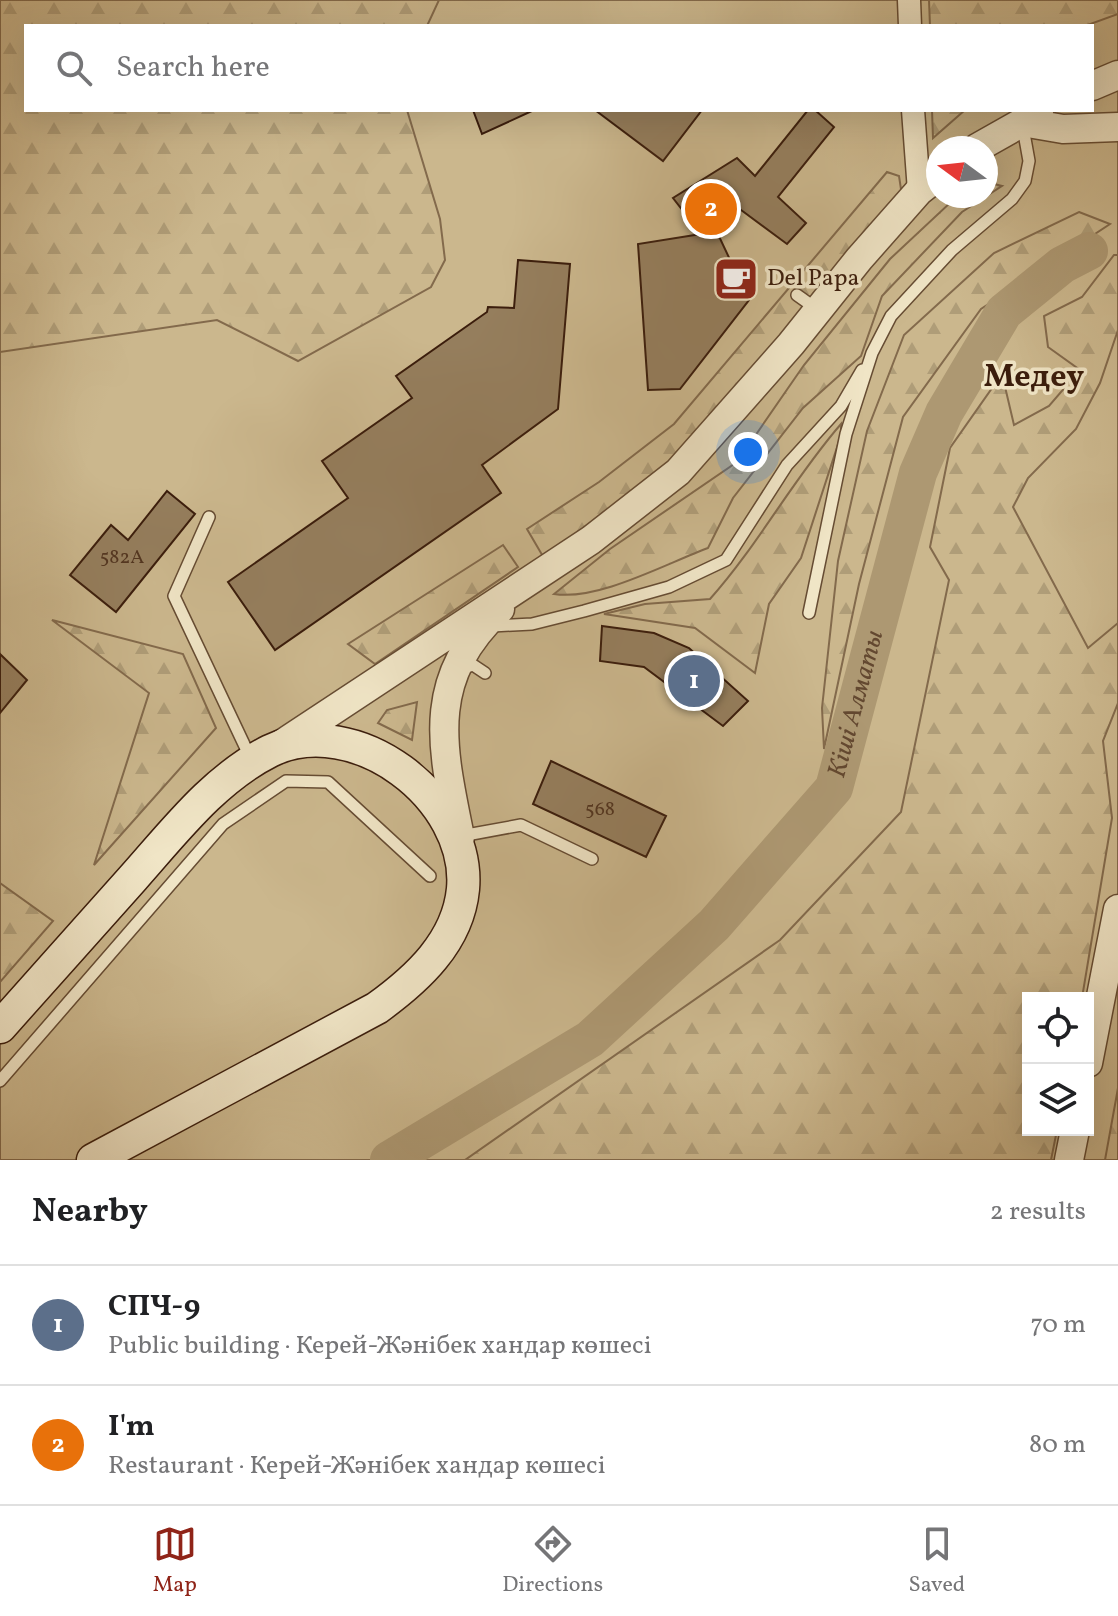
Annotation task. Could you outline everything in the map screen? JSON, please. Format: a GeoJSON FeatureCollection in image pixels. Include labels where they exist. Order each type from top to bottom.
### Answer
{"type":"FeatureCollection","features":[{"type":"Feature","properties":{"kind":"main road"},"geometry":{"type":"LineString","coordinates":[[0,1027],[203,800],[263,756],[309,742],[330,742],[361,749],[408,775],[442,814],[463,872],[457,914],[446,938],[411,983],[377,1008],[93,1160]]}},
{"type":"Feature","properties":{"kind":"street"},"geometry":{"type":"LineString","coordinates":[[909,0],[910,24]]}},
{"type":"Feature","properties":{"kind":"street"},"geometry":{"type":"LineString","coordinates":[[1103,88],[1118,111]]}},
{"type":"Feature","properties":{"kind":"street"},"geometry":{"type":"LineString","coordinates":[[913,112],[926,174]]}},
{"type":"Feature","properties":{"kind":"street"},"geometry":{"type":"LineString","coordinates":[[998,136],[1033,116],[1063,129],[1118,127]]}},
{"type":"Feature","properties":{"kind":"street"},"geometry":{"type":"LineString","coordinates":[[263,756],[630,513],[678,472],[808,302],[926,186]]}},
{"type":"Feature","properties":{"kind":"street"},"geometry":{"type":"LineString","coordinates":[[463,872],[460,836],[442,737],[446,701],[456,670],[482,626],[548,565]]}},
{"type":"Feature","properties":{"kind":"street"},"geometry":{"type":"LineString","coordinates":[[1094,1032],[1118,909]]}},
{"type":"Feature","properties":{"kind":"street"},"geometry":{"type":"LineString","coordinates":[[1069,1160],[1074,1136]]}},
{"type":"Feature","properties":{"kind":"lane"},"geometry":{"type":"LineString","coordinates":[[482,626],[532,624],[584,611],[669,587],[726,560],[787,465],[841,406],[891,316],[952,250],[1012,199],[1025,181],[1033,116]]}},
{"type":"Feature","properties":{"kind":"lane"},"geometry":{"type":"LineString","coordinates":[[809,613],[846,434],[872,353]]}},
{"type":"Feature","properties":{"kind":"lane"},"geometry":{"type":"LineString","coordinates":[[209,517],[174,596],[263,756]]}},
{"type":"Feature","properties":{"kind":"lane"},"geometry":{"type":"LineString","coordinates":[[456,670],[473,665],[485,673]]}},
{"type":"Feature","properties":{"kind":"lane"},"geometry":{"type":"LineString","coordinates":[[0,1081],[223,824],[286,781],[328,782],[430,876]]}},
{"type":"Feature","properties":{"kind":"lane"},"geometry":{"type":"LineString","coordinates":[[460,836],[521,825],[592,859]]}},
{"type":"Feature","properties":{"kind":"green space"},"geometry":{"type":"Polygon","coordinates":[[[0,0],[1118,0],[1118,1160],[0,1160],[0,0]]]}},
{"type":"Feature","properties":{"kind":"green space"},"geometry":{"type":"Polygon","coordinates":[[[0,0],[439,0],[428,24],[24,24],[24,112],[408,112],[440,219],[445,260],[431,287],[298,361],[217,320],[0,352],[0,0]]]}},
{"type":"Feature","properties":{"kind":"green space"},"geometry":{"type":"Polygon","coordinates":[[[929,0],[1118,0],[1118,14],[1090,24],[930,24],[929,0]]]}},
{"type":"Feature","properties":{"kind":"green space"},"geometry":{"type":"Polygon","coordinates":[[[932,112],[963,112],[935,136],[933,136],[932,112]]]}},
{"type":"Feature","properties":{"kind":"green space"},"geometry":{"type":"Polygon","coordinates":[[[887,172],[899,176],[904,209],[720,426],[548,565],[527,529],[599,482],[674,424],[887,172]]]}},
{"type":"Feature","properties":{"kind":"green space"},"geometry":{"type":"Polygon","coordinates":[[[945,208],[968,208],[882,296],[861,356],[803,408],[733,498],[708,548],[611,587],[571,595],[554,594],[610,549],[737,462],[804,365],[890,259],[945,208]]]}},
{"type":"Feature","properties":{"kind":"green space"},"geometry":{"type":"Polygon","coordinates":[[[1079,212],[1110,224],[981,309],[903,417],[859,584],[824,749],[822,708],[838,561],[867,431],[904,335],[994,253],[1079,212]]]}},
{"type":"Feature","properties":{"kind":"green space"},"geometry":{"type":"Polygon","coordinates":[[[1114,255],[1118,255],[1118,330],[1100,383],[1076,429],[1028,478],[1013,507],[1088,648],[1118,623],[1118,703],[1103,741],[1112,818],[1083,992],[1022,992],[1022,1136],[1056,1136],[1051,1160],[465,1160],[780,940],[901,812],[949,580],[930,547],[950,448],[1002,374],[1014,425],[1049,406],[1080,370],[1048,347],[1044,316],[1082,297],[1114,255]]]}},
{"type":"Feature","properties":{"kind":"green space"},"geometry":{"type":"Polygon","coordinates":[[[841,424],[841,435],[801,558],[769,604],[755,673],[695,628],[604,614],[645,604],[710,599],[841,424]]]}},
{"type":"Feature","properties":{"kind":"green space"},"geometry":{"type":"Polygon","coordinates":[[[503,545],[518,567],[375,664],[348,644],[503,545]]]}},
{"type":"Feature","properties":{"kind":"green space"},"geometry":{"type":"Polygon","coordinates":[[[52,620],[183,654],[216,728],[94,865],[149,693],[52,620]]]}},
{"type":"Feature","properties":{"kind":"green space"},"geometry":{"type":"Polygon","coordinates":[[[417,702],[412,740],[378,723],[387,710],[417,702]]]}},
{"type":"Feature","properties":{"kind":"green space"},"geometry":{"type":"Polygon","coordinates":[[[0,883],[53,921],[0,982],[0,883]]]}},
{"type":"Feature","properties":{"kind":"green space"},"geometry":{"type":"Polygon","coordinates":[[[1118,1088],[1118,1160],[1105,1160],[1118,1088]]]}},
{"type":"Feature","properties":{"kind":"building"},"geometry":{"type":"Polygon","coordinates":[[[474,112],[530,112],[482,134],[474,112]]]}},
{"type":"Feature","properties":{"kind":"building"},"geometry":{"type":"Polygon","coordinates":[[[598,112],[700,112],[663,161],[598,112]]]}},
{"type":"Feature","properties":{"kind":"building"},"geometry":{"type":"Polygon","coordinates":[[[806,112],[817,112],[834,127],[778,197],[806,223],[787,244],[733,204],[708,213],[749,300],[680,389],[648,390],[638,244],[701,234],[673,198],[737,158],[755,176],[806,112]]]}},
{"type":"Feature","properties":{"kind":"building"},"geometry":{"type":"Polygon","coordinates":[[[518,260],[570,264],[558,409],[482,465],[501,493],[275,650],[228,582],[348,498],[322,461],[412,398],[396,376],[487,312],[488,307],[514,308],[518,260]]]}},
{"type":"Feature","properties":{"kind":"building"},"geometry":{"type":"Polygon","coordinates":[[[167,491],[195,514],[116,612],[70,575],[111,525],[128,540],[167,491]]]}},
{"type":"Feature","properties":{"kind":"building"},"geometry":{"type":"Polygon","coordinates":[[[602,626],[654,633],[689,648],[748,701],[723,726],[644,667],[600,661],[602,626]]]}},
{"type":"Feature","properties":{"kind":"building"},"geometry":{"type":"Polygon","coordinates":[[[0,654],[27,680],[0,713],[0,654]]]}},
{"type":"Feature","properties":{"kind":"building"},"geometry":{"type":"Polygon","coordinates":[[[551,761],[666,816],[646,857],[533,804],[551,761]]]}},
{"type":"Feature","properties":{"kind":"waterway","name":"Кіші Алматы"},"geometry":{"type":"LineString","coordinates":[[389,1160],[590,1039],[714,925],[834,788],[918,473],[944,413],[1004,312],[1062,265],[1089,251]]}},
{"type":"Feature","properties":{"kind":"place","name":"I'm"},"geometry":{"type":"Point","coordinates":[711,209]}},
{"type":"Feature","properties":{"kind":"place","name":"Del Papa"},"geometry":{"type":"Point","coordinates":[736,279]}},
{"type":"Feature","properties":{"kind":"place","name":"СПЧ-9"},"geometry":{"type":"Point","coordinates":[694,681]}},
{"type":"Feature","properties":{"kind":"district","name":"Медеу"},"geometry":{"type":"Point","coordinates":[1034,378]}}]}
